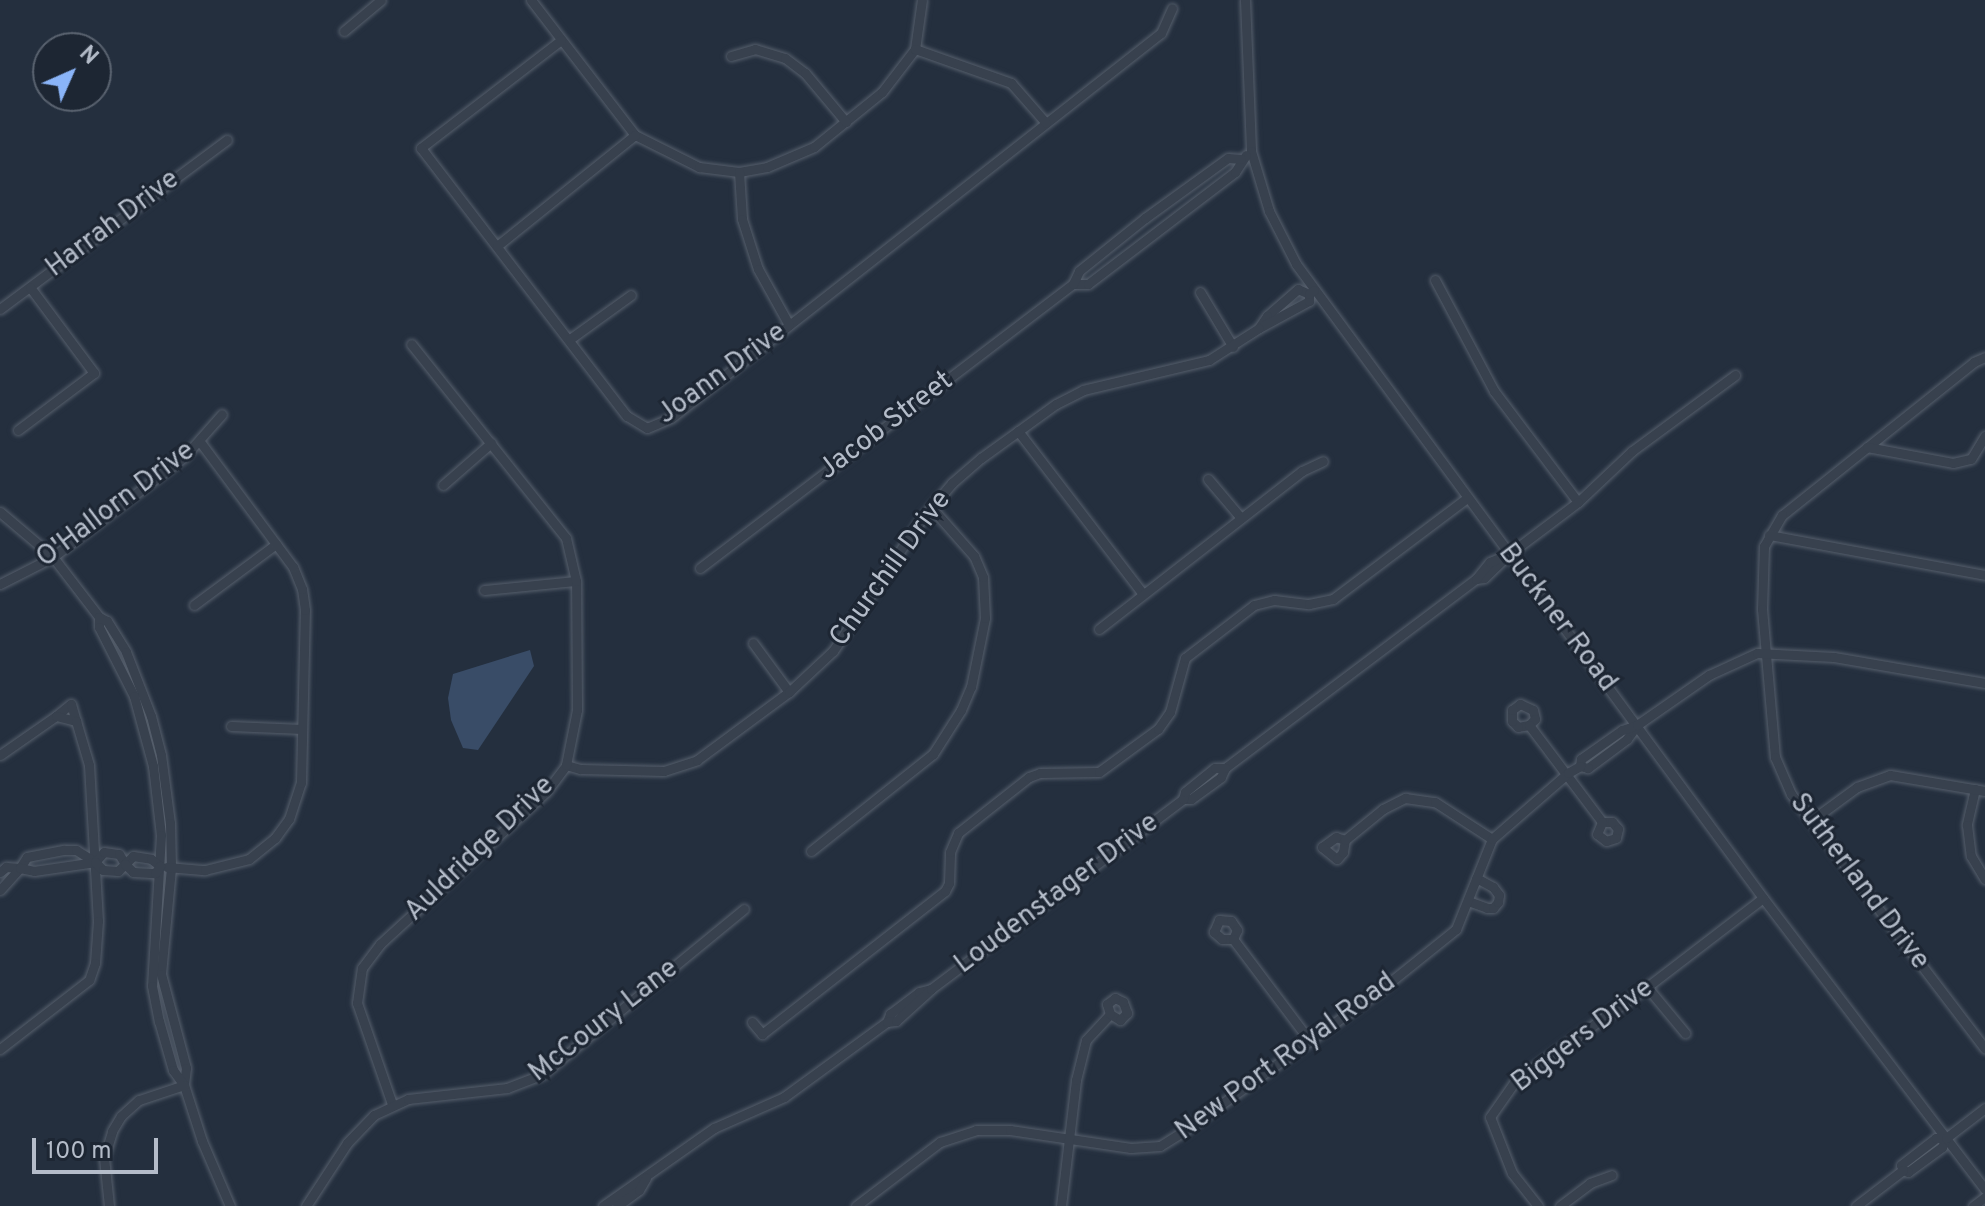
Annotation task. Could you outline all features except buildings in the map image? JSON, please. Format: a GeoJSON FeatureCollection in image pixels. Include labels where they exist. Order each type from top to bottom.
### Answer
{"type":"FeatureCollection","features":[{"type":"Feature","properties":{"kind":"street"},"geometry":{"type":"LineString","coordinates":[[344,31],[381,0]]}},
{"type":"Feature","properties":{"kind":"street"},"geometry":{"type":"LineString","coordinates":[[531,0],[635,135],[658,150],[699,167],[739,172],[767,167],[800,154],[882,92],[915,49],[922,0]]}},
{"type":"Feature","properties":{"kind":"street","name":"Buckner Road"},"geometry":{"type":"LineString","coordinates":[[1245,0],[1251,151],[1269,211],[1311,292],[1637,725],[1763,898],[1985,1189]]}},
{"type":"Feature","properties":{"kind":"street","name":"Joann Drive"},"geometry":{"type":"LineString","coordinates":[[561,40],[421,148],[627,416],[647,428],[671,418],[1161,33],[1172,8]]}},
{"type":"Feature","properties":{"kind":"street"},"geometry":{"type":"LineString","coordinates":[[731,56],[755,49],[785,58],[805,73],[846,122]]}},
{"type":"Feature","properties":{"kind":"street"},"geometry":{"type":"LineString","coordinates":[[915,49],[1011,83],[1046,123]]}},
{"type":"Feature","properties":{"kind":"street"},"geometry":{"type":"LineString","coordinates":[[497,246],[635,135]]}},
{"type":"Feature","properties":{"kind":"street","name":"Harrah Drive"},"geometry":{"type":"LineString","coordinates":[[0,309],[227,140]]}},
{"type":"Feature","properties":{"kind":"street","name":"Jacob Street"},"geometry":{"type":"LineString","coordinates":[[1073,284],[1088,284],[1235,172],[1241,159],[1251,151]]}},
{"type":"Feature","properties":{"kind":"street","name":"Jacob Street"},"geometry":{"type":"LineString","coordinates":[[700,568],[1073,284],[1079,271],[1145,218],[1228,158],[1241,159]]}},
{"type":"Feature","properties":{"kind":"street"},"geometry":{"type":"LineString","coordinates":[[739,172],[742,219],[758,269],[789,325]]}},
{"type":"Feature","properties":{"kind":"street"},"geometry":{"type":"LineString","coordinates":[[1435,280],[1494,391],[1578,502]]}},
{"type":"Feature","properties":{"kind":"street"},"geometry":{"type":"LineString","coordinates":[[18,430],[94,373],[30,287]]}},
{"type":"Feature","properties":{"kind":"street","name":"Churchill Drive"},"geometry":{"type":"LineString","coordinates":[[566,765],[580,769],[664,771],[682,767],[714,749],[813,672],[849,631],[931,507],[952,483],[1018,431],[1056,404],[1083,390],[1209,360],[1259,328],[1267,316],[1298,289],[1311,292]]}},
{"type":"Feature","properties":{"kind":"street"},"geometry":{"type":"LineString","coordinates":[[1200,292],[1233,347]]}},
{"type":"Feature","properties":{"kind":"street"},"geometry":{"type":"LineString","coordinates":[[570,339],[631,295]]}},
{"type":"Feature","properties":{"kind":"street","name":"Auldridge Drive"},"geometry":{"type":"LineString","coordinates":[[392,1104],[357,1003],[362,968],[369,955],[546,792],[566,765],[576,728],[576,581],[566,538],[411,344]]}},
{"type":"Feature","properties":{"kind":"street"},"geometry":{"type":"LineString","coordinates":[[1985,357],[1974,362],[1790,508],[1769,535],[1985,575]]}},
{"type":"Feature","properties":{"kind":"street","name":"Loudenstager Drive"},"geometry":{"type":"LineString","coordinates":[[603,1206],[714,1128],[784,1097],[887,1022],[896,1021],[931,989],[1183,799],[1185,792],[1215,768],[1225,768],[1476,579],[1484,578],[1509,554],[1578,502],[1632,451],[1735,375]]}},
{"type":"Feature","properties":{"kind":"street","name":"O'Hallorn Drive"},"geometry":{"type":"LineString","coordinates":[[0,584],[53,557],[200,442],[222,414]]}},
{"type":"Feature","properties":{"kind":"street"},"geometry":{"type":"LineString","coordinates":[[1018,431],[1143,594]]}},
{"type":"Feature","properties":{"kind":"street"},"geometry":{"type":"LineString","coordinates":[[1867,447],[1953,463],[1971,459],[1985,436]]}},
{"type":"Feature","properties":{"kind":"street"},"geometry":{"type":"LineString","coordinates":[[125,864],[133,856],[151,859],[160,866],[171,868],[205,870],[233,865],[249,859],[275,838],[297,801],[305,610],[293,567],[200,442]]}},
{"type":"Feature","properties":{"kind":"street"},"geometry":{"type":"LineString","coordinates":[[443,485],[491,443]]}},
{"type":"Feature","properties":{"kind":"street"},"geometry":{"type":"LineString","coordinates":[[1099,629],[1302,471],[1323,461]]}},
{"type":"Feature","properties":{"kind":"street"},"geometry":{"type":"LineString","coordinates":[[1208,479],[1241,518]]}},
{"type":"Feature","properties":{"kind":"street"},"geometry":{"type":"LineString","coordinates":[[752,1022],[762,1034],[945,891],[949,883],[950,852],[958,833],[1029,777],[1040,773],[1077,775],[1099,772],[1158,729],[1170,712],[1185,658],[1254,605],[1274,600],[1309,604],[1333,599],[1467,498]]}},
{"type":"Feature","properties":{"kind":"street"},"geometry":{"type":"LineString","coordinates":[[811,851],[933,754],[961,710],[971,687],[985,618],[983,577],[974,556],[931,507]]}},
{"type":"Feature","properties":{"kind":"street"},"geometry":{"type":"LineString","coordinates":[[0,512],[53,557],[99,617],[107,621],[126,652],[151,716],[167,790],[171,868],[161,974],[186,1068],[184,1085]]}},
{"type":"Feature","properties":{"kind":"street","name":"Sutherland Drive"},"geometry":{"type":"LineString","coordinates":[[1769,535],[1764,546],[1762,609],[1775,757],[1791,794],[1985,1049]]}},
{"type":"Feature","properties":{"kind":"street"},"geometry":{"type":"LineString","coordinates":[[194,605],[276,544]]}},
{"type":"Feature","properties":{"kind":"street"},"geometry":{"type":"LineString","coordinates":[[484,590],[576,581]]}},
{"type":"Feature","properties":{"kind":"street"},"geometry":{"type":"LineString","coordinates":[[99,617],[99,627],[134,696],[153,766],[161,835],[152,986],[173,1070],[184,1085],[202,1141],[230,1206]]}},
{"type":"Feature","properties":{"kind":"street"},"geometry":{"type":"LineString","coordinates":[[753,643],[789,692]]}},
{"type":"Feature","properties":{"kind":"street","name":"New Port Royal Road"},"geometry":{"type":"LineString","coordinates":[[856,1206],[940,1142],[976,1130],[1010,1130],[1131,1148],[1160,1146],[1227,1103],[1424,957],[1456,929],[1492,839],[1580,766],[1581,759],[1709,675],[1767,652],[1834,657],[1985,683]]}},
{"type":"Feature","properties":{"kind":"street"},"geometry":{"type":"LineString","coordinates":[[0,755],[56,716],[76,721],[89,765],[98,921],[95,963],[89,980],[0,1049]]}},
{"type":"Feature","properties":{"kind":"street"},"geometry":{"type":"LineString","coordinates":[[1529,725],[1602,822]]}},
{"type":"Feature","properties":{"kind":"street"},"geometry":{"type":"LineString","coordinates":[[231,726],[302,729]]}},
{"type":"Feature","properties":{"kind":"street"},"geometry":{"type":"LineString","coordinates":[[1812,820],[1857,787],[1890,775],[1980,790],[1967,825],[1971,856],[1985,879]]}},
{"type":"Feature","properties":{"kind":"street"},"geometry":{"type":"LineString","coordinates":[[1345,840],[1383,809],[1405,798],[1435,802],[1492,839]]}},
{"type":"Feature","properties":{"kind":"street"},"geometry":{"type":"LineString","coordinates":[[0,890],[27,857],[76,850],[95,862]]}},
{"type":"Feature","properties":{"kind":"street"},"geometry":{"type":"LineString","coordinates":[[0,872],[6,867],[34,871],[95,862],[104,852],[119,854],[133,872],[155,873],[160,866]]}},
{"type":"Feature","properties":{"kind":"street"},"geometry":{"type":"LineString","coordinates":[[1468,901],[1487,908],[1498,902],[1499,895],[1493,887],[1476,878]]}},
{"type":"Feature","properties":{"kind":"street","name":"Biggers Drive"},"geometry":{"type":"LineString","coordinates":[[1538,1206],[1512,1173],[1490,1117],[1516,1080],[1647,987],[1763,898]]}},
{"type":"Feature","properties":{"kind":"street","name":"McCoury Lane"},"geometry":{"type":"LineString","coordinates":[[306,1206],[362,1123],[392,1104],[507,1088],[543,1074],[744,909]]}},
{"type":"Feature","properties":{"kind":"street"},"geometry":{"type":"LineString","coordinates":[[1233,939],[1309,1040]]}},
{"type":"Feature","properties":{"kind":"street"},"geometry":{"type":"LineString","coordinates":[[1647,987],[1685,1033]]}},
{"type":"Feature","properties":{"kind":"street"},"geometry":{"type":"LineString","coordinates":[[1061,1206],[1076,1080],[1086,1040],[1110,1014]]}},
{"type":"Feature","properties":{"kind":"street"},"geometry":{"type":"LineString","coordinates":[[109,1206],[104,1158],[116,1123],[139,1100],[184,1085]]}},
{"type":"Feature","properties":{"kind":"street"},"geometry":{"type":"LineString","coordinates":[[1856,1206],[1903,1170],[1901,1165],[1936,1138],[1946,1138],[1985,1108]]}},
{"type":"Feature","properties":{"kind":"street"},"geometry":{"type":"LineString","coordinates":[[1560,1206],[1590,1183],[1612,1175]]}},
{"type":"Feature","properties":{"kind":"street","name":"Loudenstager Drive"},"geometry":{"type":"LineString","coordinates":[[617,1206],[639,1190],[647,1177]]}},
{"type":"Feature","properties":{"kind":"street"},"geometry":{"type":"LineString","coordinates":[[1973,1206],[1985,1197]]}},
{"type":"Feature","properties":{"kind":"water"},"geometry":{"type":"Polygon","coordinates":[[[530,650],[534,666],[478,750],[463,748],[451,720],[448,698],[453,674],[530,650]]]}}]}
